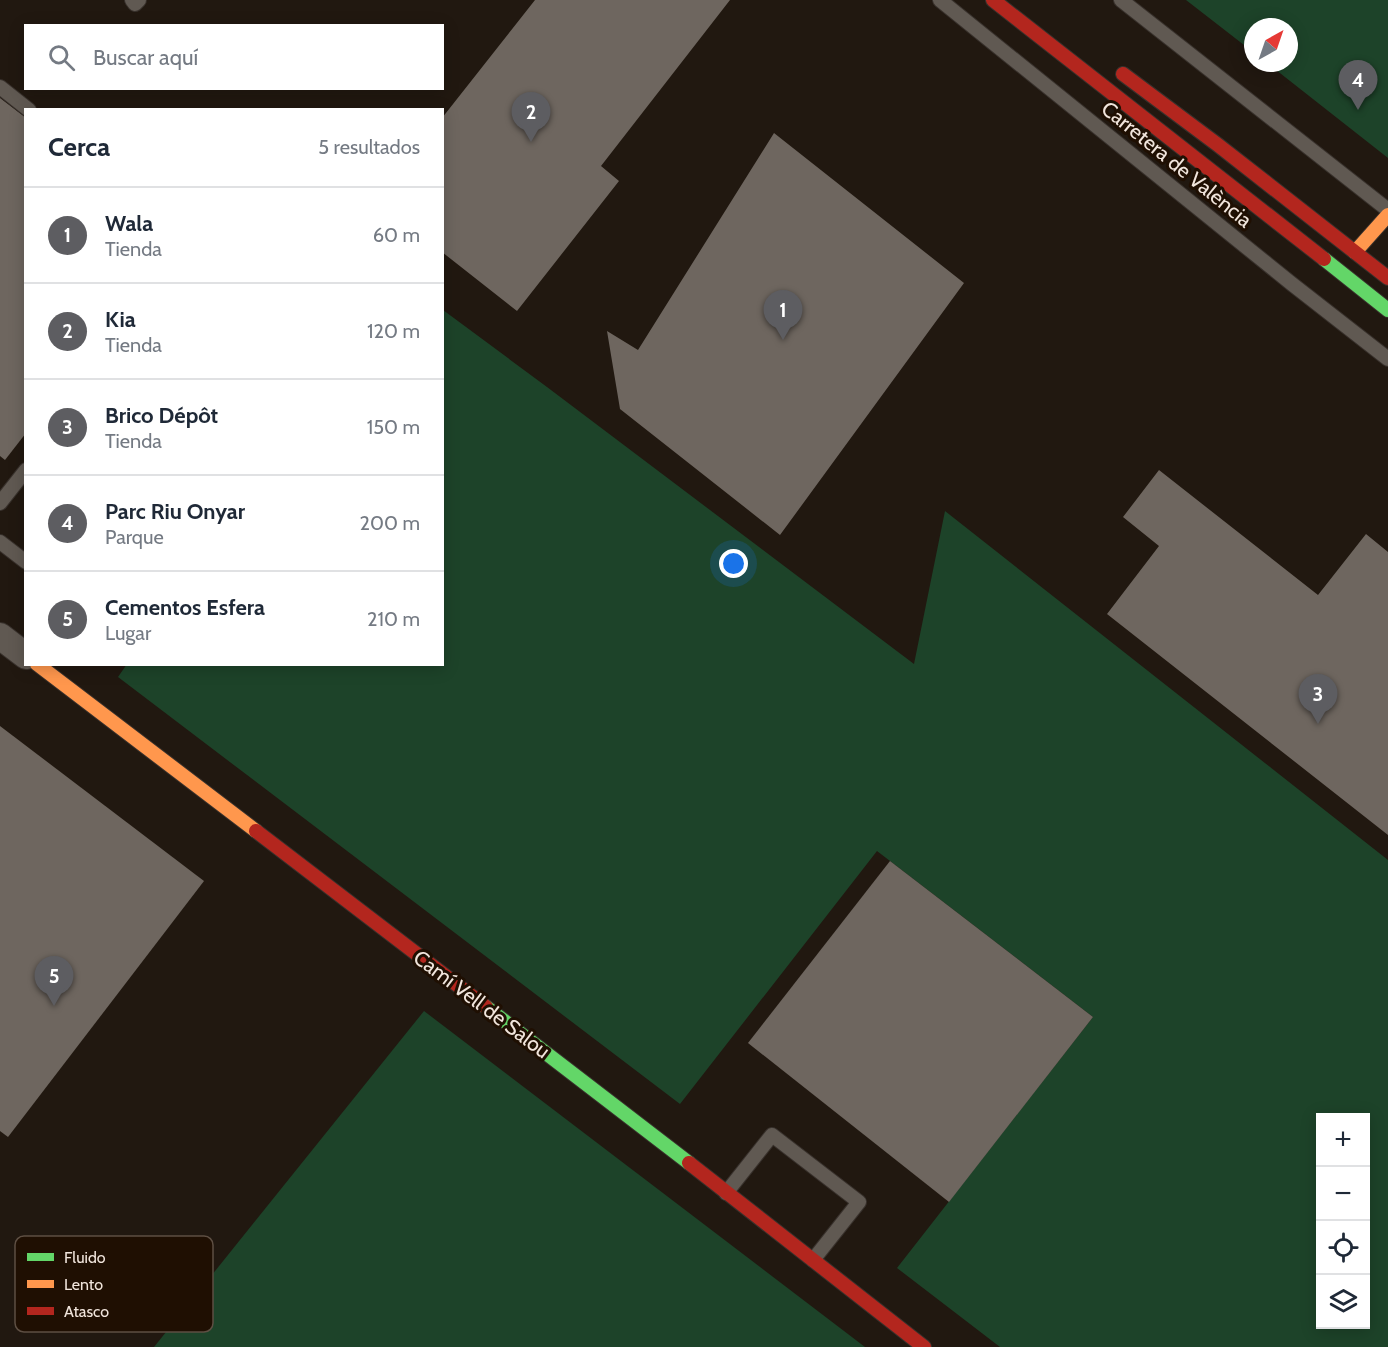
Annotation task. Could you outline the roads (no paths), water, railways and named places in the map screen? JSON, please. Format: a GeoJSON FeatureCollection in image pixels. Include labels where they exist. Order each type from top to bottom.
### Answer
{"type":"FeatureCollection","features":[{"type":"Feature","properties":{"kind":"street","name":"Carretera de València"},"geometry":{"type":"LineString","coordinates":[[993,0],[1388,310]]}},
{"type":"Feature","properties":{"kind":"street","name":"Carretera de València"},"geometry":{"type":"LineString","coordinates":[[1112,66],[1218,145],[1388,278]]}},
{"type":"Feature","properties":{"kind":"street"},"geometry":{"type":"LineString","coordinates":[[1354,252],[1388,215]]}},
{"type":"Feature","properties":{"kind":"street"},"geometry":{"type":"LineString","coordinates":[[0,636],[24,654]]}},
{"type":"Feature","properties":{"kind":"street","name":"Camí Vell de Salou"},"geometry":{"type":"LineString","coordinates":[[40,666],[561,1064],[924,1347]]}},
{"type":"Feature","properties":{"kind":"lane"},"geometry":{"type":"LineString","coordinates":[[132,0],[135,4],[139,0]]}},
{"type":"Feature","properties":{"kind":"lane","name":"Carretera de València"},"geometry":{"type":"LineString","coordinates":[[940,0],[1388,359]]}},
{"type":"Feature","properties":{"kind":"lane"},"geometry":{"type":"LineString","coordinates":[[1121,0],[1388,210]]}},
{"type":"Feature","properties":{"kind":"lane"},"geometry":{"type":"LineString","coordinates":[[0,87],[26,108]]}},
{"type":"Feature","properties":{"kind":"lane"},"geometry":{"type":"LineString","coordinates":[[0,503],[24,473]]}},
{"type":"Feature","properties":{"kind":"lane"},"geometry":{"type":"LineString","coordinates":[[0,543],[24,561]]}},
{"type":"Feature","properties":{"kind":"lane"},"geometry":{"type":"LineString","coordinates":[[726,1193],[772,1135],[859,1202],[813,1260]]}},
{"type":"Feature","properties":{"kind":"place","name":"Parc Riu Onyar"},"geometry":{"type":"Point","coordinates":[1358,110]}},
{"type":"Feature","properties":{"kind":"place","name":"Kia"},"geometry":{"type":"Point","coordinates":[531,142]}},
{"type":"Feature","properties":{"kind":"place","name":"Wala"},"geometry":{"type":"Point","coordinates":[783,340]}},
{"type":"Feature","properties":{"kind":"place","name":"Brico Dépôt"},"geometry":{"type":"Point","coordinates":[1318,724]}},
{"type":"Feature","properties":{"kind":"place","name":"Cementos Esfera"},"geometry":{"type":"Point","coordinates":[54,1006]}}]}
